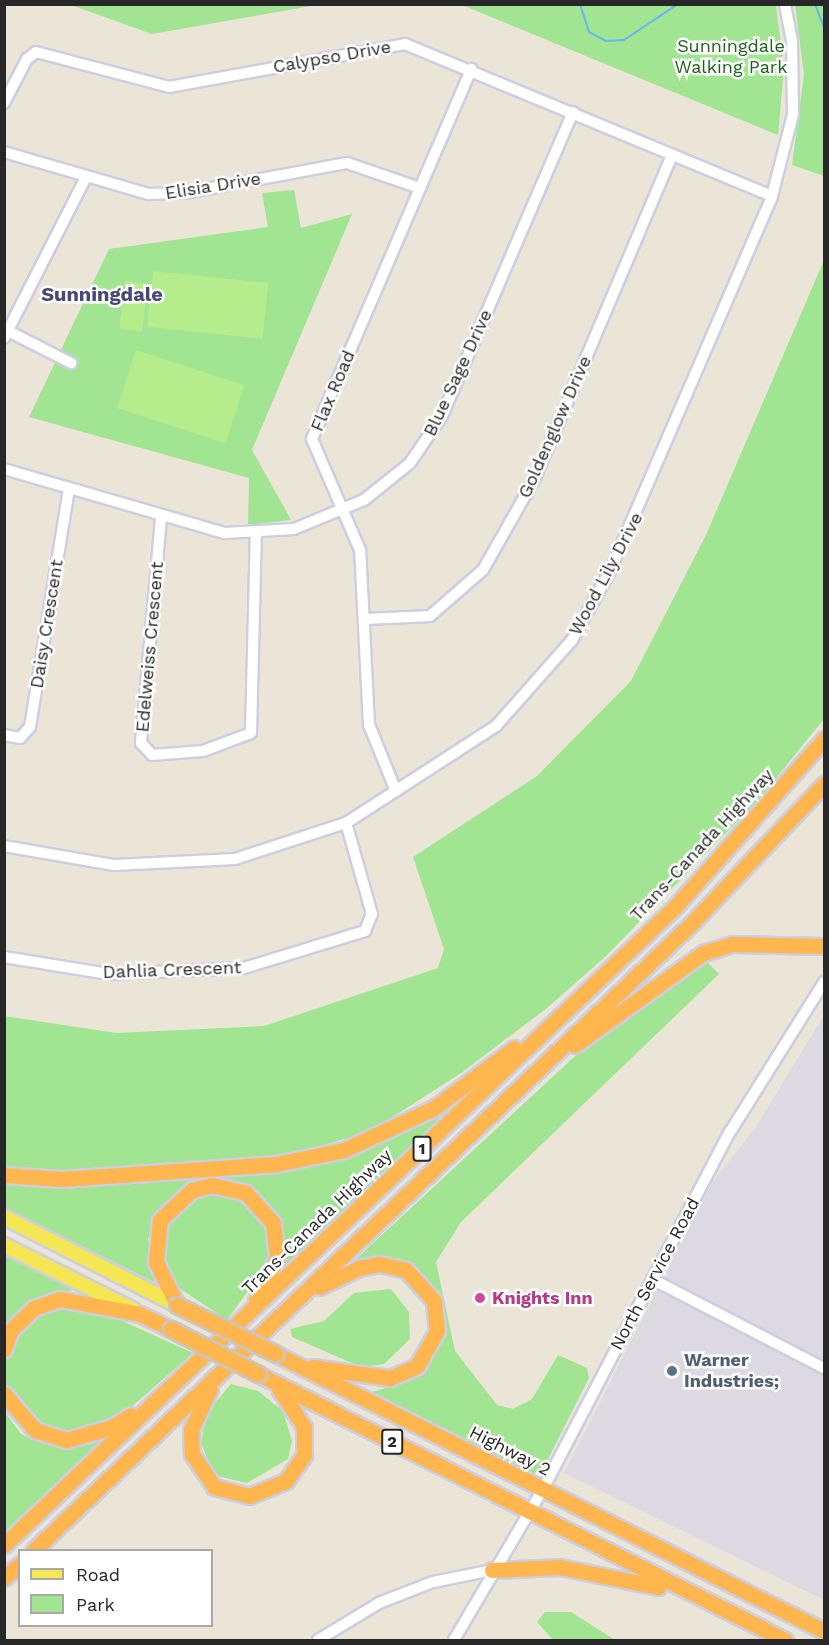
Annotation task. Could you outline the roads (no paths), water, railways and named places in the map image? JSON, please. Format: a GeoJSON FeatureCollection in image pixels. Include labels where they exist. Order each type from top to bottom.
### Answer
{"type":"FeatureCollection","features":[{"type":"Feature","properties":{"kind":"highway","name":"Trans-Canada Highway"},"geometry":{"type":"LineString","coordinates":[[4,1545],[675,908],[825,739]]}},
{"type":"Feature","properties":{"kind":"highway","name":"1"},"geometry":{"type":"LineString","coordinates":[[36,1549],[693,922],[825,783]]}},
{"type":"Feature","properties":{"kind":"highway"},"geometry":{"type":"LineString","coordinates":[[509,1096],[703,953],[733,944],[825,946]]}},
{"type":"Feature","properties":{"kind":"highway"},"geometry":{"type":"LineString","coordinates":[[4,1175],[62,1179],[276,1164],[344,1150],[434,1108],[584,992]]}},
{"type":"Feature","properties":{"kind":"highway"},"geometry":{"type":"LineString","coordinates":[[177,1305],[156,1262],[160,1220],[192,1190],[229,1187],[261,1205],[277,1244],[268,1280],[248,1314]]}},
{"type":"Feature","properties":{"kind":"highway"},"geometry":{"type":"LineString","coordinates":[[282,1358],[390,1378],[409,1372],[428,1354],[438,1315],[416,1278],[379,1264],[343,1273],[289,1306]]}},
{"type":"Feature","properties":{"kind":"highway"},"geometry":{"type":"LineString","coordinates":[[4,1349],[11,1330],[34,1308],[60,1299],[140,1314]]}},
{"type":"Feature","properties":{"kind":"highway","name":"Highway 2"},"geometry":{"type":"LineString","coordinates":[[177,1305],[825,1631]]}},
{"type":"Feature","properties":{"kind":"highway","name":"2"},"geometry":{"type":"LineString","coordinates":[[140,1314],[785,1641]]}},
{"type":"Feature","properties":{"kind":"highway"},"geometry":{"type":"LineString","coordinates":[[225,1367],[204,1396],[190,1441],[206,1480],[235,1495],[262,1495],[277,1488],[294,1474],[304,1455],[304,1427],[296,1409],[262,1376]]}},
{"type":"Feature","properties":{"kind":"highway"},"geometry":{"type":"LineString","coordinates":[[4,1394],[35,1431],[66,1440],[112,1427],[159,1397]]}},
{"type":"Feature","properties":{"kind":"highway"},"geometry":{"type":"LineString","coordinates":[[4,1578],[18,1566]]}},
{"type":"Feature","properties":{"kind":"highway"},"geometry":{"type":"LineString","coordinates":[[492,1570],[560,1568],[642,1580],[769,1632]]}},
{"type":"Feature","properties":{"kind":"main road","name":"2"},"geometry":{"type":"LineString","coordinates":[[4,1217],[177,1305]]}},
{"type":"Feature","properties":{"kind":"main road","name":"2"},"geometry":{"type":"LineString","coordinates":[[4,1245],[140,1314]]}},
{"type":"Feature","properties":{"kind":"street","name":"Wood Lily Drive"},"geometry":{"type":"LineString","coordinates":[[5,848],[114,865],[228,860],[346,823],[496,726],[576,633],[634,525],[772,196],[793,114],[793,50],[785,4]]}},
{"type":"Feature","properties":{"kind":"street","name":"Calypso Drive"},"geometry":{"type":"LineString","coordinates":[[4,103],[27,59],[36,52],[169,87],[405,44],[471,69],[772,196]]}},
{"type":"Feature","properties":{"kind":"street","name":"Flax Road"},"geometry":{"type":"LineString","coordinates":[[396,791],[371,738],[363,562],[345,511],[315,455],[312,439],[471,69]]}},
{"type":"Feature","properties":{"kind":"street","name":"Blue Sage Drive"},"geometry":{"type":"LineString","coordinates":[[4,469],[212,532],[256,534],[302,527],[345,511],[399,474],[437,426],[573,112]]}},
{"type":"Feature","properties":{"kind":"street","name":"Elisia Drive"},"geometry":{"type":"LineString","coordinates":[[4,152],[85,179],[139,193],[173,194],[354,163],[420,188]]}},
{"type":"Feature","properties":{"kind":"street","name":"Goldenglow Drive"},"geometry":{"type":"LineString","coordinates":[[366,619],[430,616],[483,570],[535,478],[672,154]]}},
{"type":"Feature","properties":{"kind":"street"},"geometry":{"type":"LineString","coordinates":[[71,363],[7,335],[85,179]]}},
{"type":"Feature","properties":{"kind":"street","name":"Daisy Crescent"},"geometry":{"type":"LineString","coordinates":[[4,735],[25,736],[30,727],[69,489]]}},
{"type":"Feature","properties":{"kind":"street","name":"Edelweiss Crescent"},"geometry":{"type":"LineString","coordinates":[[161,518],[141,743],[152,755],[203,751],[251,733],[256,534]]}},
{"type":"Feature","properties":{"kind":"street","name":"Dahlia Crescent"},"geometry":{"type":"LineString","coordinates":[[4,957],[109,974],[250,967],[365,931],[372,914],[346,823]]}},
{"type":"Feature","properties":{"kind":"street","name":"North Service Road"},"geometry":{"type":"LineString","coordinates":[[454,1641],[526,1510],[543,1489],[730,1132],[825,982]]}},
{"type":"Feature","properties":{"kind":"street"},"geometry":{"type":"LineString","coordinates":[[652,1279],[825,1368]]}},
{"type":"Feature","properties":{"kind":"street"},"geometry":{"type":"LineString","coordinates":[[318,1641],[379,1603],[433,1582],[492,1570]]}},
{"type":"Feature","properties":{"kind":"waterway"},"geometry":{"type":"LineString","coordinates":[[580,4],[589,32],[606,41],[624,40],[678,4]]}},
{"type":"Feature","properties":{"kind":"waterway"},"geometry":{"type":"LineString","coordinates":[[815,4],[824,28]]}},
{"type":"Feature","properties":{"kind":"place","name":"Knights Inn"},"geometry":{"type":"Point","coordinates":[480,1298]}},
{"type":"Feature","properties":{"kind":"place","name":"Warner Industries;"},"geometry":{"type":"Point","coordinates":[672,1371]}},
{"type":"Feature","properties":{"kind":"district","name":"Sunningdale"},"geometry":{"type":"Point","coordinates":[102,294]}},
{"type":"Feature","properties":{"kind":"park label","name":"Sunningdale Walking Park"},"geometry":{"type":"Point","coordinates":[731,57]}}]}
